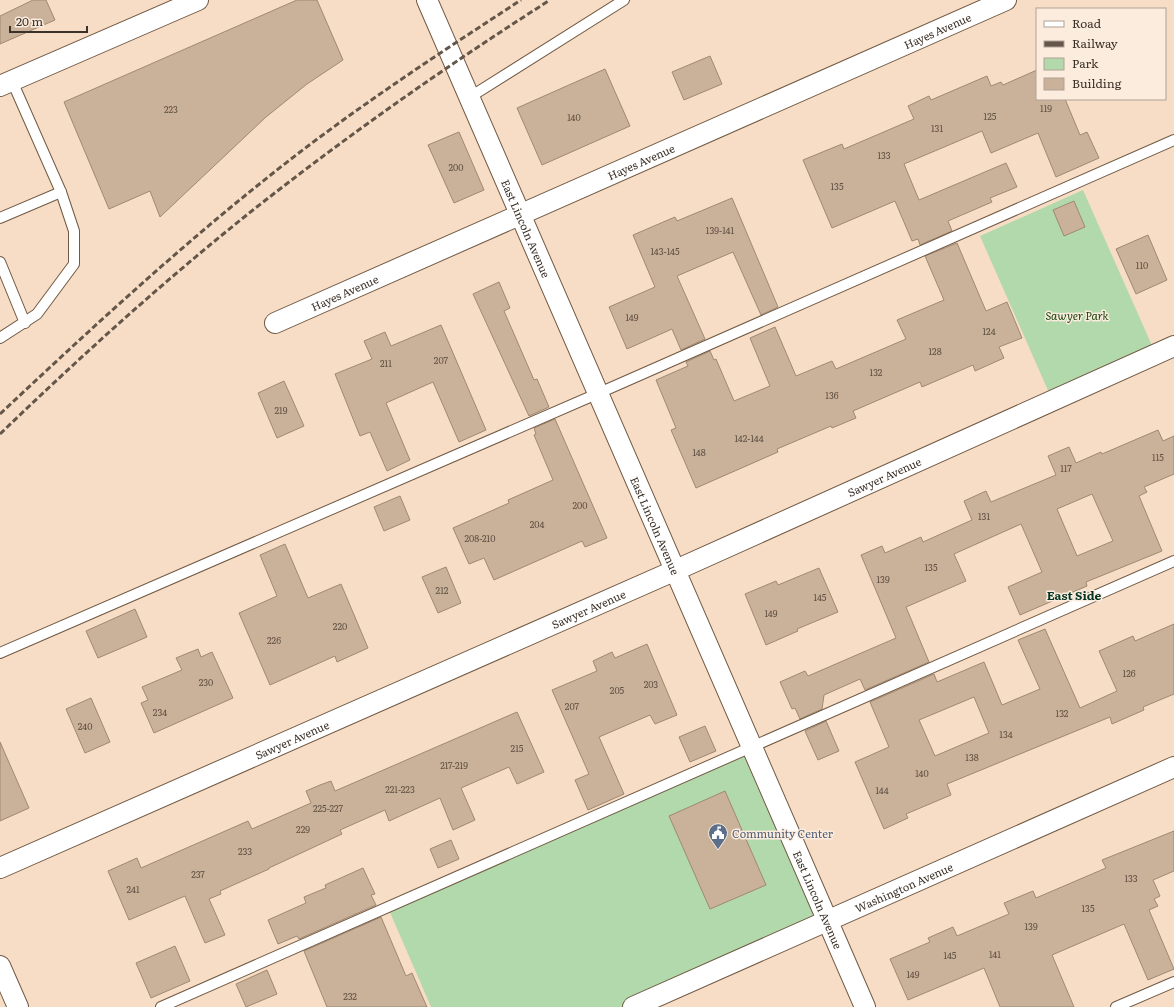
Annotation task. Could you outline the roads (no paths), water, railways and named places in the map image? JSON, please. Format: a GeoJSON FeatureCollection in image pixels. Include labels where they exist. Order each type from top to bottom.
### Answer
{"type":"FeatureCollection","features":[{"type":"Feature","properties":{"kind":"street"},"geometry":{"type":"LineString","coordinates":[[6,83],[198,0]]}},
{"type":"Feature","properties":{"kind":"street","name":"East Lincoln Avenue"},"geometry":{"type":"LineString","coordinates":[[427,0],[865,1007]]}},
{"type":"Feature","properties":{"kind":"street","name":"Hayes Avenue"},"geometry":{"type":"LineString","coordinates":[[275,323],[1006,0]]}},
{"type":"Feature","properties":{"kind":"street","name":"Sawyer Avenue"},"geometry":{"type":"LineString","coordinates":[[0,868],[676,570],[1174,346]]}},
{"type":"Feature","properties":{"kind":"street","name":"Washington Avenue"},"geometry":{"type":"LineString","coordinates":[[633,1007],[1174,767]]}},
{"type":"Feature","properties":{"kind":"street"},"geometry":{"type":"LineString","coordinates":[[0,966],[18,1007]]}},
{"type":"Feature","properties":{"kind":"lane"},"geometry":{"type":"LineString","coordinates":[[470,97],[624,0]]}},
{"type":"Feature","properties":{"kind":"lane"},"geometry":{"type":"LineString","coordinates":[[0,338],[37,314],[74,264],[74,231],[61,192],[6,83]]}},
{"type":"Feature","properties":{"kind":"lane"},"geometry":{"type":"LineString","coordinates":[[0,653],[599,393],[1174,140]]}},
{"type":"Feature","properties":{"kind":"lane"},"geometry":{"type":"LineString","coordinates":[[0,218],[61,192]]}},
{"type":"Feature","properties":{"kind":"lane"},"geometry":{"type":"LineString","coordinates":[[1,267],[25,323]]}},
{"type":"Feature","properties":{"kind":"lane"},"geometry":{"type":"LineString","coordinates":[[161,1007],[1174,561]]}},
{"type":"Feature","properties":{"kind":"lane"},"geometry":{"type":"LineString","coordinates":[[1116,1007],[1174,982]]}},
{"type":"Feature","properties":{"kind":"railway"},"geometry":{"type":"LineString","coordinates":[[0,414],[75,344],[189,242],[268,177],[387,89],[521,0]]}},
{"type":"Feature","properties":{"kind":"railway"},"geometry":{"type":"LineString","coordinates":[[0,434],[124,319],[253,210],[399,101],[550,0]]}},
{"type":"Feature","properties":{"kind":"place","name":"Community Center"},"geometry":{"type":"Point","coordinates":[718,850]}},
{"type":"Feature","properties":{"kind":"district","name":"East Side"},"geometry":{"type":"Point","coordinates":[1074,595]}},
{"type":"Feature","properties":{"kind":"park label","name":"Sawyer Park"},"geometry":{"type":"Point","coordinates":[1077,315]}}]}
